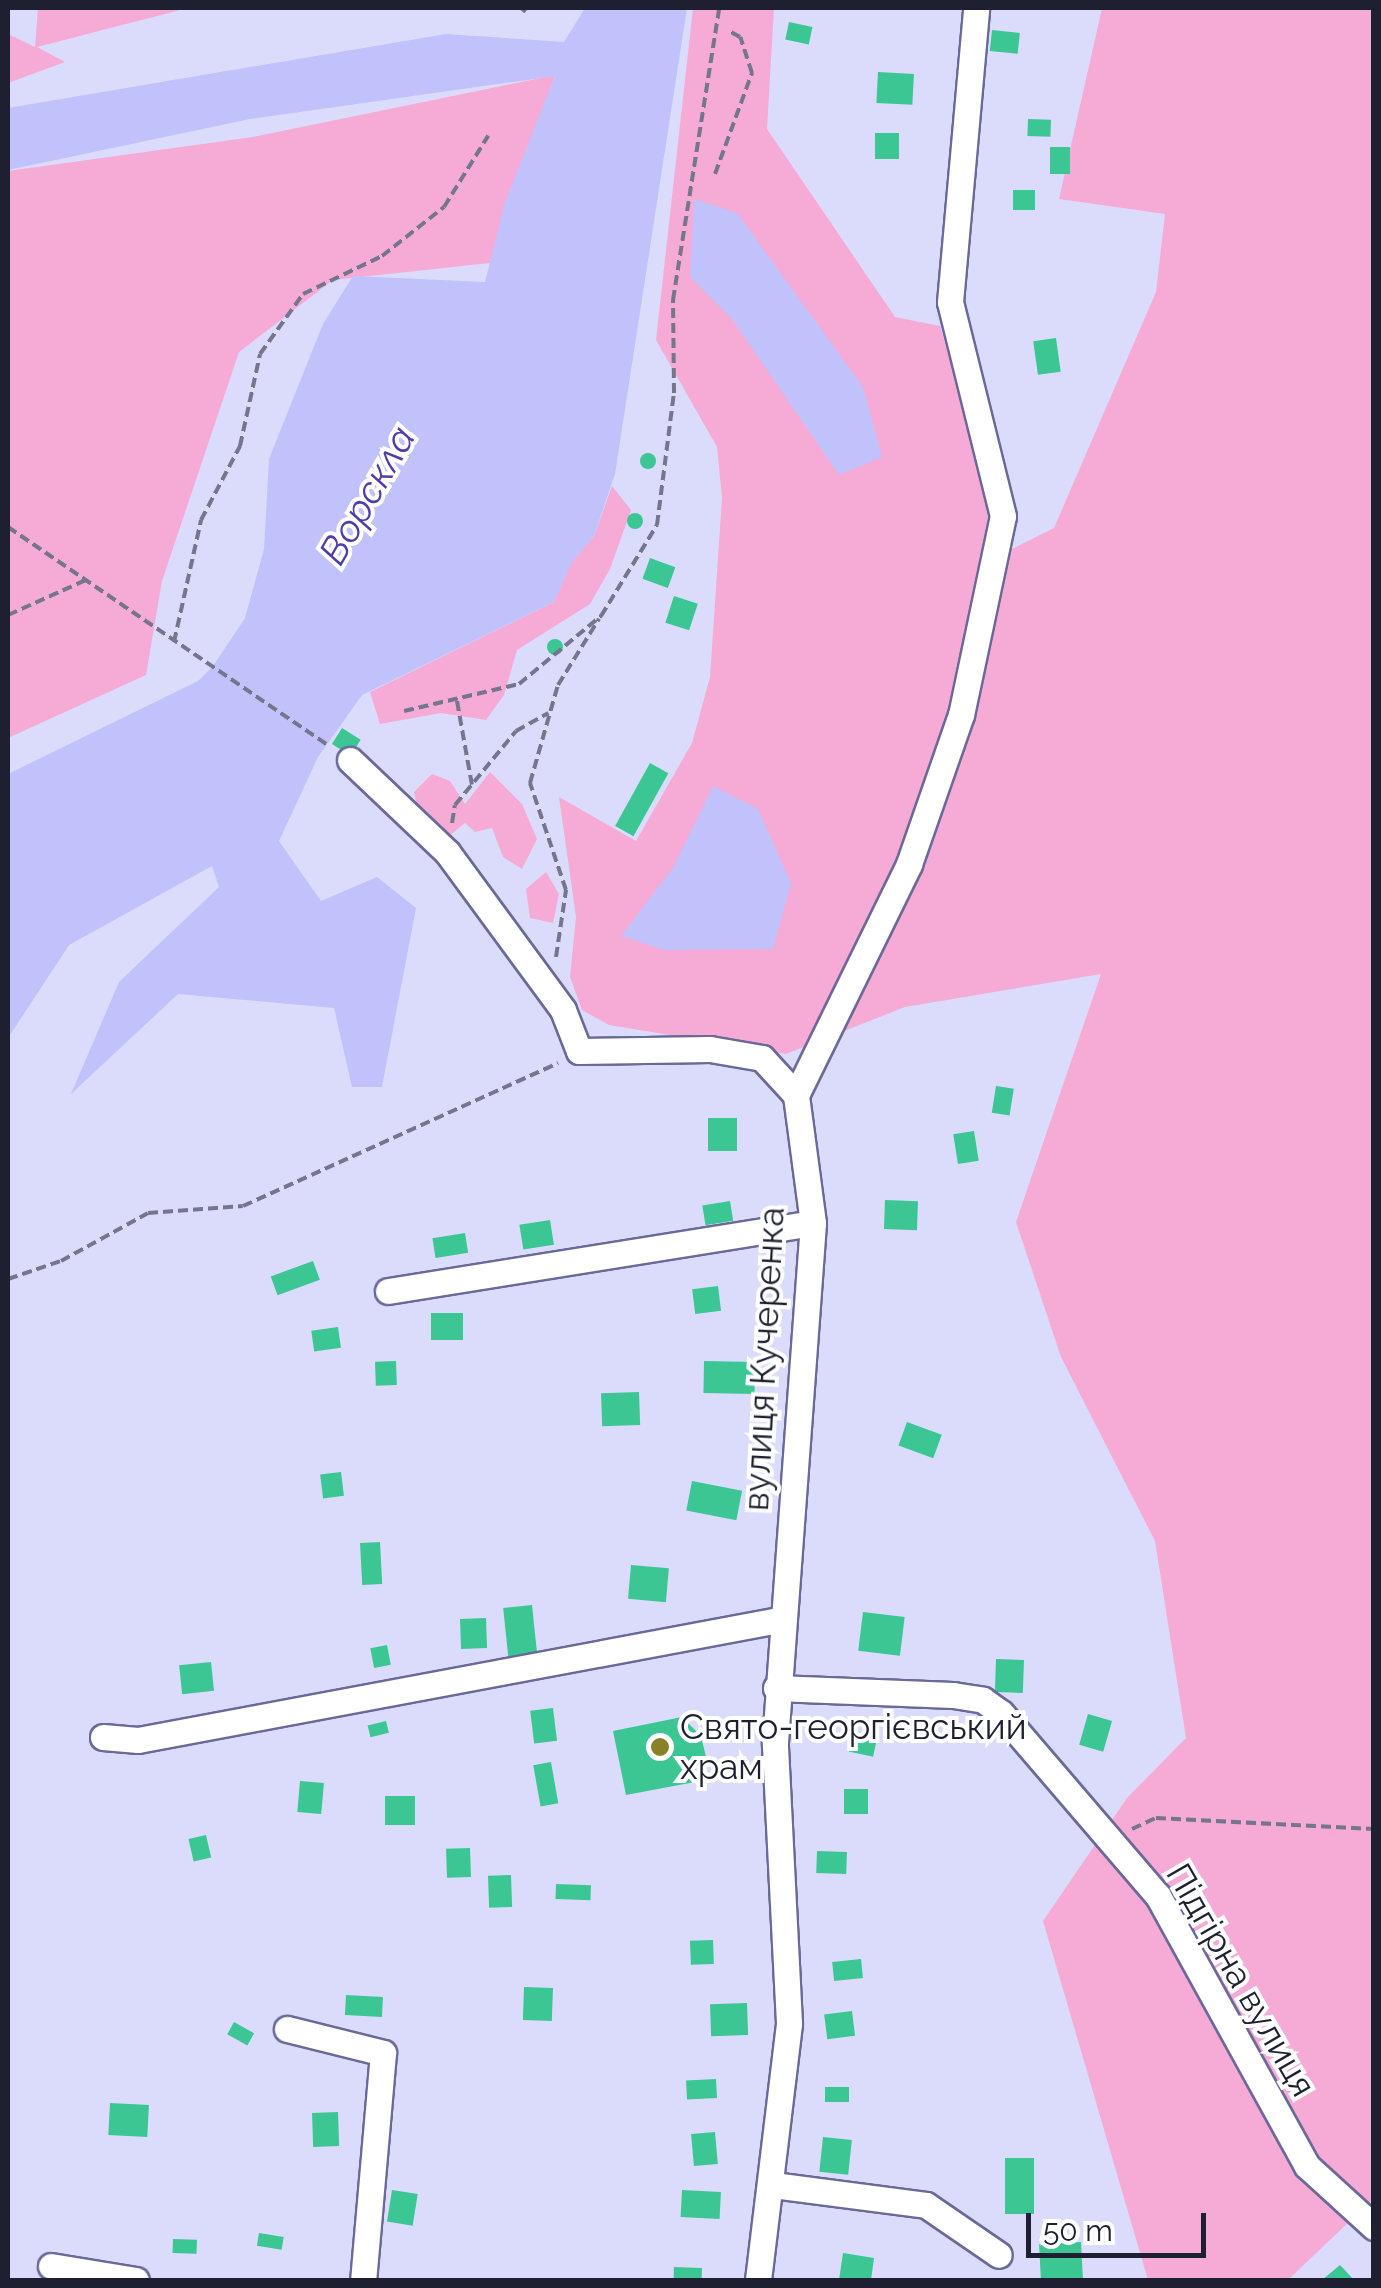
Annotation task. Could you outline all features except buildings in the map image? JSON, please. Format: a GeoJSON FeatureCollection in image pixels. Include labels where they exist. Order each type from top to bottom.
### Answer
{"type":"FeatureCollection","features":[{"type":"Feature","properties":{"kind":"street"},"geometry":{"type":"LineString","coordinates":[[350,760],[448,852],[550,991],[579,1051],[710,1049],[762,1058],[796,1094],[909,864],[961,715],[1003,516],[950,302],[976,8]]}},
{"type":"Feature","properties":{"kind":"street","name":"вулиця Кучеренка"},"geometry":{"type":"LineString","coordinates":[[758,2280],[773,2185],[790,1980],[774,1777],[776,1688],[814,1223],[796,1094]]}},
{"type":"Feature","properties":{"kind":"street"},"geometry":{"type":"LineString","coordinates":[[388,1291],[814,1223]]}},
{"type":"Feature","properties":{"kind":"street"},"geometry":{"type":"LineString","coordinates":[[103,1737],[138,1740],[784,1619]]}},
{"type":"Feature","properties":{"kind":"street","name":"Підгірна вулиця"},"geometry":{"type":"LineString","coordinates":[[776,1688],[983,1700],[1158,1896],[1307,2166],[1374,2227]]}},
{"type":"Feature","properties":{"kind":"street"},"geometry":{"type":"LineString","coordinates":[[286,2029],[383,2054],[363,2280]]}},
{"type":"Feature","properties":{"kind":"street"},"geometry":{"type":"LineString","coordinates":[[773,2185],[926,2205],[999,2254]]}},
{"type":"Feature","properties":{"kind":"street"},"geometry":{"type":"LineString","coordinates":[[50,2266],[136,2280]]}},
{"type":"Feature","properties":{"kind":"path"},"geometry":{"type":"LineString","coordinates":[[550,991],[566,890],[530,783],[550,712],[601,616],[658,525],[674,393],[673,300],[719,8]]}},
{"type":"Feature","properties":{"kind":"path"},"geometry":{"type":"LineString","coordinates":[[715,174],[752,72],[740,38],[729,31]]}},
{"type":"Feature","properties":{"kind":"path"},"geometry":{"type":"LineString","coordinates":[[174,642],[201,520],[240,446],[260,354],[303,294],[382,256],[444,207],[488,136]]}},
{"type":"Feature","properties":{"kind":"path"},"geometry":{"type":"LineString","coordinates":[[8,527],[350,760]]}},
{"type":"Feature","properties":{"kind":"path"},"geometry":{"type":"LineString","coordinates":[[8,614],[86,580]]}},
{"type":"Feature","properties":{"kind":"path"},"geometry":{"type":"LineString","coordinates":[[404,711],[519,684],[601,616]]}},
{"type":"Feature","properties":{"kind":"path"},"geometry":{"type":"LineString","coordinates":[[456,699],[472,785]]}},
{"type":"Feature","properties":{"kind":"path"},"geometry":{"type":"LineString","coordinates":[[448,852],[455,805],[516,731],[550,712]]}},
{"type":"Feature","properties":{"kind":"path"},"geometry":{"type":"LineString","coordinates":[[8,1279],[61,1262],[148,1213],[244,1206],[498,1096],[579,1051]]}},
{"type":"Feature","properties":{"kind":"path"},"geometry":{"type":"LineString","coordinates":[[1109,1839],[1156,1818],[1374,1830]]}},
{"type":"Feature","properties":{"kind":"shaded area"},"geometry":{"type":"Polygon","coordinates":[[[38,8],[188,8],[37,47],[65,62],[8,83],[8,34],[35,47],[38,8]]]}},
{"type":"Feature","properties":{"kind":"shaded area"},"geometry":{"type":"Polygon","coordinates":[[[693,8],[774,8],[767,129],[895,317],[940,326],[1006,552],[1054,528],[1156,292],[1165,214],[1059,199],[1102,8],[1373,8],[1374,2198],[1288,2280],[1148,2280],[1043,1921],[1127,1798],[1186,1738],[1155,1541],[1061,1357],[1016,1222],[1101,974],[905,1007],[786,1054],[609,1025],[582,1010],[570,977],[576,917],[559,797],[636,841],[692,743],[710,677],[722,498],[717,447],[656,340],[693,8]]]}},
{"type":"Feature","properties":{"kind":"shaded area"},"geometry":{"type":"Polygon","coordinates":[[[555,75],[490,263],[333,280],[239,352],[162,581],[146,675],[8,738],[8,171],[253,137],[555,75]]]}},
{"type":"Feature","properties":{"kind":"shaded area"},"geometry":{"type":"Polygon","coordinates":[[[612,486],[631,510],[610,569],[590,604],[517,650],[504,695],[486,720],[441,713],[380,724],[370,692],[554,602],[571,562],[594,536],[612,486]]]}},
{"type":"Feature","properties":{"kind":"shaded area"},"geometry":{"type":"Polygon","coordinates":[[[490,772],[522,804],[537,839],[522,869],[503,857],[492,828],[475,832],[465,823],[443,841],[421,824],[414,792],[432,774],[450,781],[465,804],[490,772]]]}},
{"type":"Feature","properties":{"kind":"shaded area"},"geometry":{"type":"Polygon","coordinates":[[[546,872],[559,894],[553,923],[530,918],[526,889],[546,872]]]}},
{"type":"Feature","properties":{"kind":"water","name":"Ворскла"},"geometry":{"type":"Polygon","coordinates":[[[585,8],[687,8],[615,474],[594,536],[572,562],[554,602],[362,695],[318,757],[279,841],[321,901],[377,877],[416,908],[382,1087],[352,1087],[334,1008],[178,994],[71,1094],[119,982],[219,887],[212,866],[69,945],[8,1038],[8,774],[198,681],[213,666],[245,618],[264,549],[269,459],[323,324],[353,276],[485,282],[505,202],[555,76],[250,119],[8,170],[8,108],[446,34],[564,42],[585,8]]]}},
{"type":"Feature","properties":{"kind":"water"},"geometry":{"type":"Polygon","coordinates":[[[694,199],[737,213],[863,387],[882,457],[839,475],[732,319],[690,277],[694,199]]]}},
{"type":"Feature","properties":{"kind":"water"},"geometry":{"type":"Polygon","coordinates":[[[713,786],[758,809],[791,884],[773,949],[664,950],[621,936],[673,868],[713,786]]]}},
{"type":"Feature","properties":{"kind":"place","name":"Свято-георгієвський храм"},"geometry":{"type":"Point","coordinates":[660,1747]}}]}
